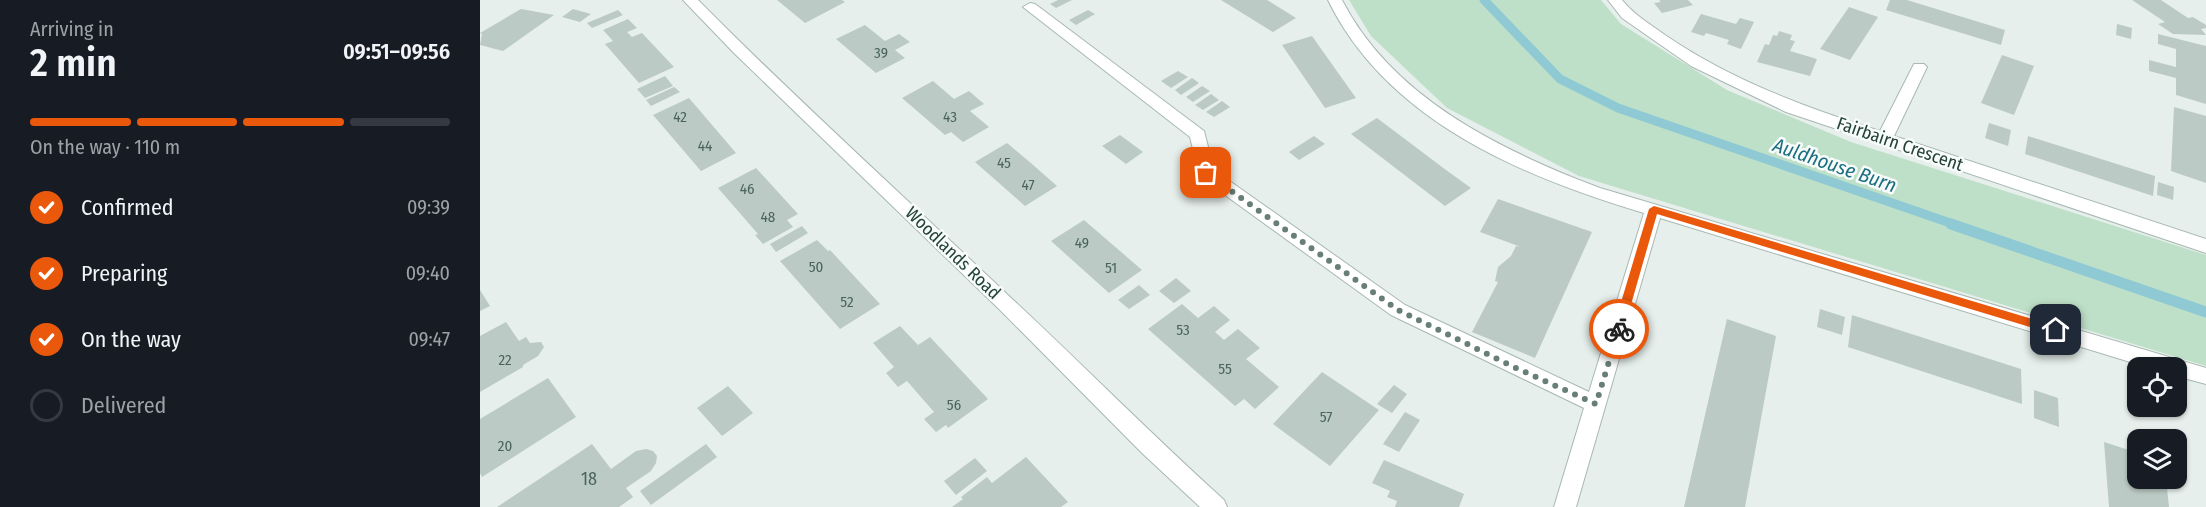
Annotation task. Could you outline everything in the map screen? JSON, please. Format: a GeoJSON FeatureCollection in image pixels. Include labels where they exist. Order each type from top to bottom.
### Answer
{"type":"FeatureCollection","features":[{"type":"Feature","properties":{"kind":"street","name":"Woodlands Road"},"geometry":{"type":"LineString","coordinates":[[690,0],[739,50],[1006,304],[1149,446],[1216,507]]}},
{"type":"Feature","properties":{"kind":"street"},"geometry":{"type":"LineString","coordinates":[[1335,0],[1338,8],[1376,59],[1439,115],[1472,137],[1544,174],[2206,376]]}},
{"type":"Feature","properties":{"kind":"street","name":"Fairbairn Crescent"},"geometry":{"type":"LineString","coordinates":[[1615,0],[1628,15],[1696,63],[1792,108],[2206,246]]}},
{"type":"Feature","properties":{"kind":"street"},"geometry":{"type":"LineString","coordinates":[[1030,7],[1198,135],[1206,173],[1398,310],[1596,404]]}},
{"type":"Feature","properties":{"kind":"street"},"geometry":{"type":"LineString","coordinates":[[1884,139],[1919,67]]}},
{"type":"Feature","properties":{"kind":"street"},"geometry":{"type":"LineString","coordinates":[[1565,507],[1654,209]]}},
{"type":"Feature","properties":{"kind":"green space"},"geometry":{"type":"Polygon","coordinates":[[[1349,0],[1601,0],[1621,24],[1727,90],[1851,142],[2206,255],[2206,366],[2187,360],[2187,357],[2176,357],[1579,176],[1447,108],[1371,36],[1349,0]]]}},
{"type":"Feature","properties":{"kind":"building"},"geometry":{"type":"Polygon","coordinates":[[[777,0],[842,0],[845,2],[805,23],[777,0]]]}},
{"type":"Feature","properties":{"kind":"building"},"geometry":{"type":"Polygon","coordinates":[[[1058,0],[1072,0],[1056,8],[1050,4],[1058,0]]]}},
{"type":"Feature","properties":{"kind":"building"},"geometry":{"type":"Polygon","coordinates":[[[1221,0],[1267,0],[1296,18],[1273,32],[1221,0]]]}},
{"type":"Feature","properties":{"kind":"building"},"geometry":{"type":"Polygon","coordinates":[[[1659,0],[1688,0],[1693,5],[1662,13],[1654,3],[1661,2],[1659,0]]]}},
{"type":"Feature","properties":{"kind":"building"},"geometry":{"type":"Polygon","coordinates":[[[1890,0],[1907,0],[2005,30],[2001,45],[1886,10],[1890,0]]]}},
{"type":"Feature","properties":{"kind":"building"},"geometry":{"type":"Polygon","coordinates":[[[2132,0],[2161,0],[2188,18],[2193,17],[2206,25],[2206,28],[2201,29],[2206,35],[2173,34],[2158,24],[2165,22],[2132,0]]]}},
{"type":"Feature","properties":{"kind":"building"},"geometry":{"type":"Polygon","coordinates":[[[1849,7],[1878,17],[1850,60],[1820,49],[1849,7]]]}},
{"type":"Feature","properties":{"kind":"building"},"geometry":{"type":"Polygon","coordinates":[[[521,9],[554,15],[503,51],[480,45],[482,34],[480,33],[521,9]]]}},
{"type":"Feature","properties":{"kind":"building"},"geometry":{"type":"Polygon","coordinates":[[[573,9],[591,14],[580,22],[562,17],[573,9]]]}},
{"type":"Feature","properties":{"kind":"building"},"geometry":{"type":"Polygon","coordinates":[[[618,10],[623,15],[592,28],[587,23],[618,10]]]}},
{"type":"Feature","properties":{"kind":"building"},"geometry":{"type":"Polygon","coordinates":[[[1088,10],[1095,14],[1076,25],[1069,20],[1088,10]]]}},
{"type":"Feature","properties":{"kind":"building"},"geometry":{"type":"Polygon","coordinates":[[[1701,14],[1736,24],[1740,18],[1754,22],[1741,49],[1727,44],[1729,40],[1706,33],[1704,36],[1691,32],[1701,14]]]}},
{"type":"Feature","properties":{"kind":"building"},"geometry":{"type":"Polygon","coordinates":[[[628,19],[637,28],[627,32],[632,37],[642,33],[674,67],[639,83],[605,44],[613,41],[603,30],[628,19]]]}},
{"type":"Feature","properties":{"kind":"building"},"geometry":{"type":"Polygon","coordinates":[[[2117,24],[2132,28],[2131,39],[2116,35],[2117,24]]]}},
{"type":"Feature","properties":{"kind":"building"},"geometry":{"type":"Polygon","coordinates":[[[865,25],[885,41],[899,34],[910,42],[895,50],[905,58],[876,73],[836,39],[865,25]]]}},
{"type":"Feature","properties":{"kind":"building"},"geometry":{"type":"Polygon","coordinates":[[[1779,31],[1792,35],[1790,40],[1795,41],[1790,51],[1817,59],[1810,76],[1757,62],[1765,44],[1769,45],[1773,35],[1777,36],[1779,31]]]}},
{"type":"Feature","properties":{"kind":"building"},"geometry":{"type":"Polygon","coordinates":[[[2158,34],[2206,46],[2206,104],[2176,95],[2176,78],[2149,71],[2149,60],[2176,67],[2176,49],[2158,44],[2158,34]]]}},
{"type":"Feature","properties":{"kind":"building"},"geometry":{"type":"Polygon","coordinates":[[[1312,36],[1356,98],[1325,108],[1282,45],[1312,36]]]}},
{"type":"Feature","properties":{"kind":"building"},"geometry":{"type":"Polygon","coordinates":[[[2002,55],[2034,66],[2014,115],[1981,103],[2002,55]]]}},
{"type":"Feature","properties":{"kind":"building"},"geometry":{"type":"Polygon","coordinates":[[[1178,71],[1188,77],[1171,88],[1161,81],[1178,71]]]}},
{"type":"Feature","properties":{"kind":"building"},"geometry":{"type":"Polygon","coordinates":[[[665,76],[673,86],[645,98],[637,89],[665,76]]]}},
{"type":"Feature","properties":{"kind":"building"},"geometry":{"type":"Polygon","coordinates":[[[1192,78],[1199,83],[1181,95],[1175,90],[1192,78]]]}},
{"type":"Feature","properties":{"kind":"building"},"geometry":{"type":"Polygon","coordinates":[[[933,81],[954,99],[969,91],[984,104],[970,111],[989,127],[963,142],[951,132],[945,135],[902,98],[933,81]]]}},
{"type":"Feature","properties":{"kind":"building"},"geometry":{"type":"Polygon","coordinates":[[[1202,86],[1210,91],[1193,102],[1186,97],[1202,86]]]}},
{"type":"Feature","properties":{"kind":"building"},"geometry":{"type":"Polygon","coordinates":[[[674,87],[680,92],[651,106],[646,100],[674,87]]]}},
{"type":"Feature","properties":{"kind":"building"},"geometry":{"type":"Polygon","coordinates":[[[1211,94],[1219,100],[1203,110],[1195,105],[1211,94]]]}},
{"type":"Feature","properties":{"kind":"building"},"geometry":{"type":"Polygon","coordinates":[[[689,98],[736,153],[701,171],[653,115],[689,98]]]}},
{"type":"Feature","properties":{"kind":"building"},"geometry":{"type":"Polygon","coordinates":[[[1222,101],[1230,107],[1214,117],[1206,112],[1222,101]]]}},
{"type":"Feature","properties":{"kind":"building"},"geometry":{"type":"Polygon","coordinates":[[[2174,107],[2206,116],[2206,183],[2171,171],[2174,107]]]}},
{"type":"Feature","properties":{"kind":"building"},"geometry":{"type":"Polygon","coordinates":[[[1377,118],[1471,188],[1445,206],[1351,134],[1377,118]]]}},
{"type":"Feature","properties":{"kind":"building"},"geometry":{"type":"Polygon","coordinates":[[[1989,123],[2011,130],[2008,146],[1985,138],[1989,123]]]}},
{"type":"Feature","properties":{"kind":"building"},"geometry":{"type":"Polygon","coordinates":[[[1120,135],[1143,152],[1126,164],[1102,146],[1120,135]]]}},
{"type":"Feature","properties":{"kind":"building"},"geometry":{"type":"Polygon","coordinates":[[[1314,136],[1325,144],[1299,160],[1289,152],[1314,136]]]}},
{"type":"Feature","properties":{"kind":"building"},"geometry":{"type":"Polygon","coordinates":[[[2028,136],[2155,176],[2153,196],[2025,154],[2028,136]]]}},
{"type":"Feature","properties":{"kind":"building"},"geometry":{"type":"Polygon","coordinates":[[[1007,143],[1057,186],[1025,206],[975,162],[1007,143]]]}},
{"type":"Feature","properties":{"kind":"building"},"geometry":{"type":"Polygon","coordinates":[[[756,168],[798,214],[787,220],[793,227],[763,244],[755,235],[758,234],[718,188],[756,168]]]}},
{"type":"Feature","properties":{"kind":"building"},"geometry":{"type":"Polygon","coordinates":[[[2158,182],[2174,187],[2173,200],[2157,195],[2158,182]]]}},
{"type":"Feature","properties":{"kind":"building"},"geometry":{"type":"Polygon","coordinates":[[[1498,199],[1592,232],[1535,358],[1472,332],[1498,282],[1495,281],[1498,267],[1511,256],[1516,246],[1521,247],[1480,232],[1498,199]]]}},
{"type":"Feature","properties":{"kind":"building"},"geometry":{"type":"Polygon","coordinates":[[[1084,220],[1142,270],[1109,293],[1051,241],[1084,220]]]}},
{"type":"Feature","properties":{"kind":"building"},"geometry":{"type":"Polygon","coordinates":[[[802,226],[808,233],[776,252],[770,244],[802,226]]]}},
{"type":"Feature","properties":{"kind":"building"},"geometry":{"type":"Polygon","coordinates":[[[817,240],[828,251],[830,250],[880,304],[840,329],[780,261],[817,240]]]}},
{"type":"Feature","properties":{"kind":"building"},"geometry":{"type":"Polygon","coordinates":[[[1176,278],[1191,291],[1174,303],[1159,291],[1176,278]]]}},
{"type":"Feature","properties":{"kind":"building"},"geometry":{"type":"Polygon","coordinates":[[[1139,285],[1150,295],[1129,309],[1118,300],[1139,285]]]}},
{"type":"Feature","properties":{"kind":"building"},"geometry":{"type":"Polygon","coordinates":[[[480,290],[490,306],[480,311],[480,290]]]}},
{"type":"Feature","properties":{"kind":"building"},"geometry":{"type":"Polygon","coordinates":[[[1182,304],[1198,318],[1214,306],[1230,320],[1215,332],[1224,340],[1238,329],[1260,348],[1246,359],[1279,387],[1255,409],[1244,399],[1235,406],[1148,329],[1182,304]]]}},
{"type":"Feature","properties":{"kind":"building"},"geometry":{"type":"Polygon","coordinates":[[[1820,309],[1845,317],[1842,335],[1817,327],[1820,309]]]}},
{"type":"Feature","properties":{"kind":"building"},"geometry":{"type":"Polygon","coordinates":[[[1852,315],[2021,369],[2022,404],[1848,347],[1852,315]]]}},
{"type":"Feature","properties":{"kind":"building"},"geometry":{"type":"Polygon","coordinates":[[[1727,319],[1776,336],[1745,507],[1684,507],[1727,319]]]}},
{"type":"Feature","properties":{"kind":"building"},"geometry":{"type":"Polygon","coordinates":[[[506,322],[519,341],[526,337],[530,343],[541,342],[544,347],[538,356],[523,367],[480,392],[480,336],[506,322]]]}},
{"type":"Feature","properties":{"kind":"building"},"geometry":{"type":"Polygon","coordinates":[[[900,326],[918,345],[930,337],[988,399],[948,428],[946,425],[936,432],[924,419],[934,412],[907,381],[898,387],[886,373],[894,367],[873,343],[900,326]]]}},
{"type":"Feature","properties":{"kind":"building"},"geometry":{"type":"Polygon","coordinates":[[[1322,372],[1379,410],[1330,466],[1273,424],[1322,372]]]}},
{"type":"Feature","properties":{"kind":"building"},"geometry":{"type":"Polygon","coordinates":[[[548,378],[576,417],[482,477],[480,473],[480,419],[548,378]]]}},
{"type":"Feature","properties":{"kind":"building"},"geometry":{"type":"Polygon","coordinates":[[[1394,385],[1407,394],[1392,413],[1377,404],[1394,385]]]}},
{"type":"Feature","properties":{"kind":"building"},"geometry":{"type":"Polygon","coordinates":[[[728,386],[753,413],[722,436],[697,408],[728,386]]]}},
{"type":"Feature","properties":{"kind":"building"},"geometry":{"type":"Polygon","coordinates":[[[2034,390],[2058,398],[2059,427],[2034,418],[2034,390]]]}},
{"type":"Feature","properties":{"kind":"building"},"geometry":{"type":"Polygon","coordinates":[[[1405,412],[1420,420],[1399,452],[1383,444],[1405,412]]]}},
{"type":"Feature","properties":{"kind":"building"},"geometry":{"type":"Polygon","coordinates":[[[2104,442],[2127,449],[2127,489],[2167,489],[2169,507],[2109,507],[2104,442]]]}},
{"type":"Feature","properties":{"kind":"building"},"geometry":{"type":"Polygon","coordinates":[[[592,444],[611,469],[636,451],[646,449],[653,451],[657,456],[651,471],[626,488],[633,497],[619,507],[497,507],[592,444]]]}},
{"type":"Feature","properties":{"kind":"building"},"geometry":{"type":"Polygon","coordinates":[[[706,444],[717,457],[651,505],[640,491],[706,444]]]}},
{"type":"Feature","properties":{"kind":"building"},"geometry":{"type":"Polygon","coordinates":[[[1026,457],[1068,502],[1061,507],[952,507],[987,477],[992,483],[1026,457]]]}},
{"type":"Feature","properties":{"kind":"building"},"geometry":{"type":"Polygon","coordinates":[[[975,458],[987,471],[956,495],[944,481],[975,458]]]}},
{"type":"Feature","properties":{"kind":"building"},"geometry":{"type":"Polygon","coordinates":[[[1384,460],[1464,494],[1459,507],[1395,507],[1397,501],[1387,497],[1390,491],[1372,483],[1384,460]]]}},
{"type":"Feature","properties":{"kind":"waterway","name":"Auldhouse Burn"},"geometry":{"type":"LineString","coordinates":[[1484,0],[1560,79],[1618,108],[1956,225]]}},
{"type":"Feature","properties":{"kind":"waterway","name":"Auldhouse Burn"},"geometry":{"type":"LineString","coordinates":[[1951,224],[2206,312]]}},
{"type":"Feature","properties":{"kind":"way so far"},"geometry":{"type":"LineString","coordinates":[[1206,173],[1398,310],[1596,404],[1619,329]]}},
{"type":"Feature","properties":{"kind":"route"},"geometry":{"type":"LineString","coordinates":[[1619,329],[1654,209],[2056,330]]}}]}
